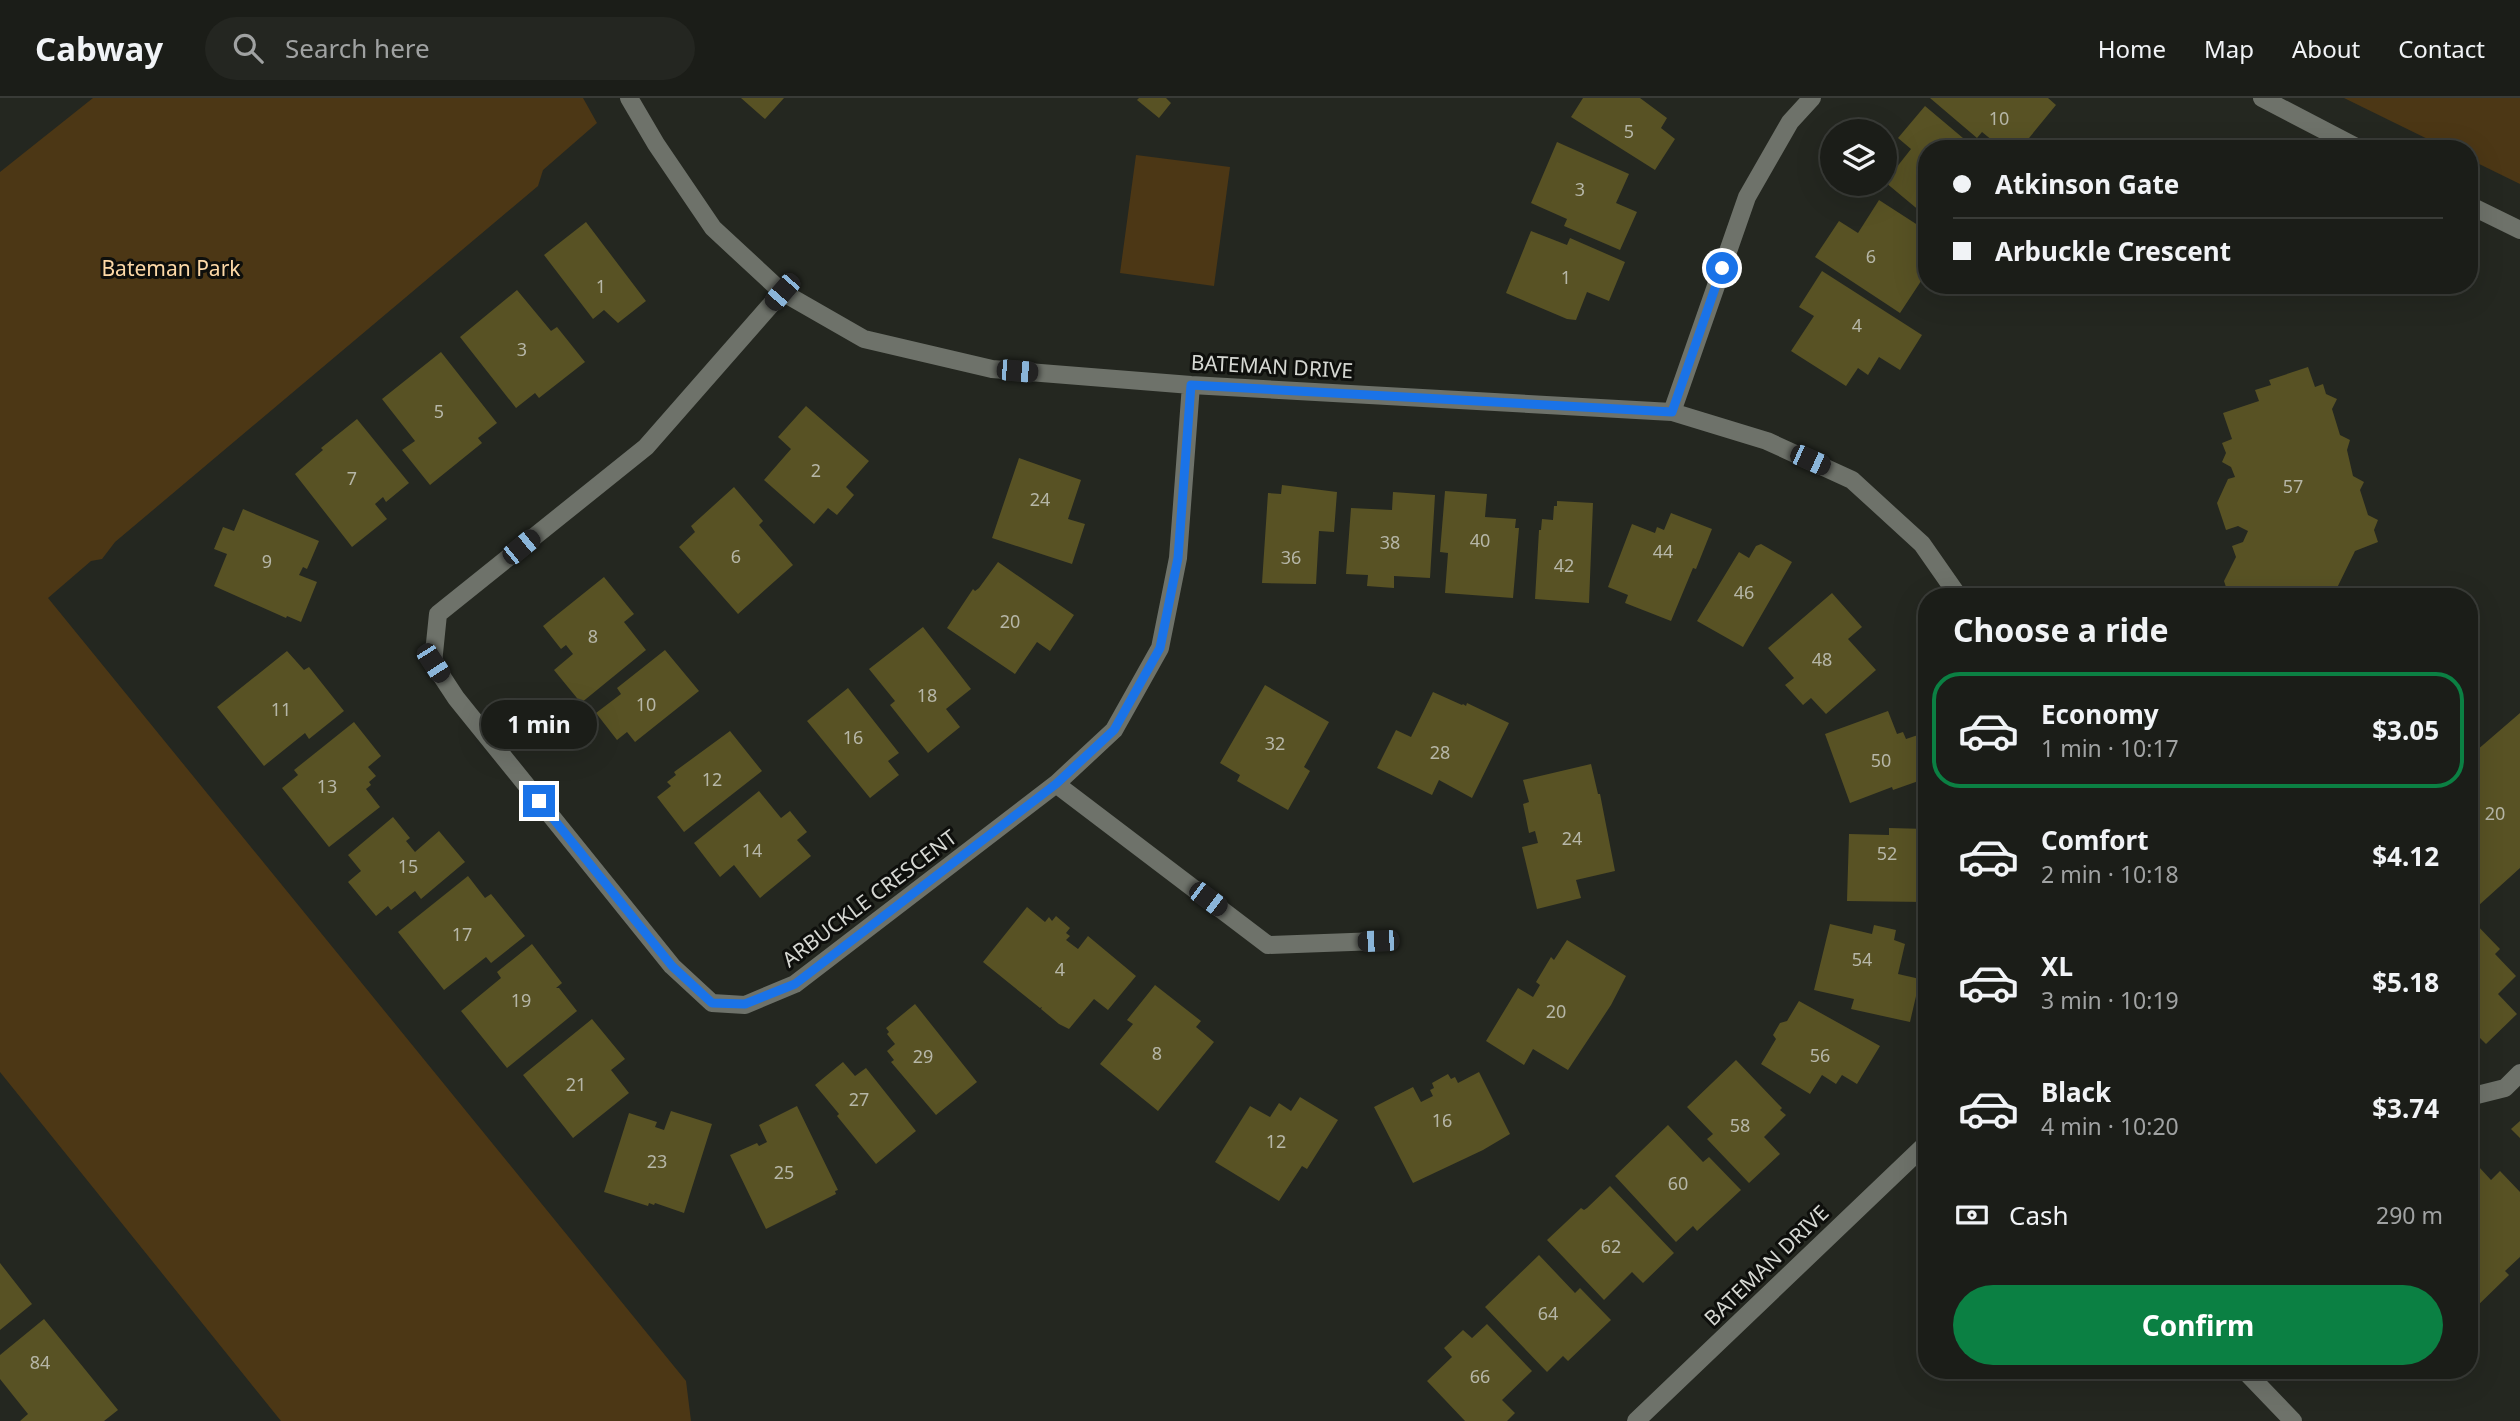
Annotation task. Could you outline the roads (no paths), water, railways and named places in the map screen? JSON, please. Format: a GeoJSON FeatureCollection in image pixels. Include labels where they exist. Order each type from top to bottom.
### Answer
{"type":"FeatureCollection","features":[{"type":"Feature","properties":{"kind":"street","name":"BATEMAN DRIVE"},"geometry":{"type":"LineString","coordinates":[[629,98],[656,144],[713,228],[782,292],[864,339],[992,369],[1191,385],[1672,412],[1767,441],[1852,480],[1922,544],[1953,588]]}},
{"type":"Feature","properties":{"kind":"street"},"geometry":{"type":"LineString","coordinates":[[1672,412],[1746,197],[1790,122],[1812,98]]}},
{"type":"Feature","properties":{"kind":"street"},"geometry":{"type":"LineString","coordinates":[[2262,98],[2343,140]]}},
{"type":"Feature","properties":{"kind":"street"},"geometry":{"type":"LineString","coordinates":[[2478,209],[2520,230]]}},
{"type":"Feature","properties":{"kind":"street","name":"ARBUCKLE CRESCENT"},"geometry":{"type":"LineString","coordinates":[[782,292],[646,447],[438,614],[433,663],[456,698],[672,966],[712,1003],[745,1004],[795,984],[1056,784],[1114,730],[1160,648],[1178,558],[1191,385]]}},
{"type":"Feature","properties":{"kind":"street"},"geometry":{"type":"LineString","coordinates":[[1056,784],[1268,945],[1378,941]]}},
{"type":"Feature","properties":{"kind":"street"},"geometry":{"type":"LineString","coordinates":[[2478,1095],[2505,1088],[2520,1073]]}},
{"type":"Feature","properties":{"kind":"street","name":"BATEMAN DRIVE"},"geometry":{"type":"LineString","coordinates":[[1636,1421],[1918,1152]]}},
{"type":"Feature","properties":{"kind":"street"},"geometry":{"type":"LineString","coordinates":[[2253,1379],[2293,1421]]}},
{"type":"Feature","properties":{"kind":"park label","name":"Bateman Park"},"geometry":{"type":"Point","coordinates":[171,268]}}]}
